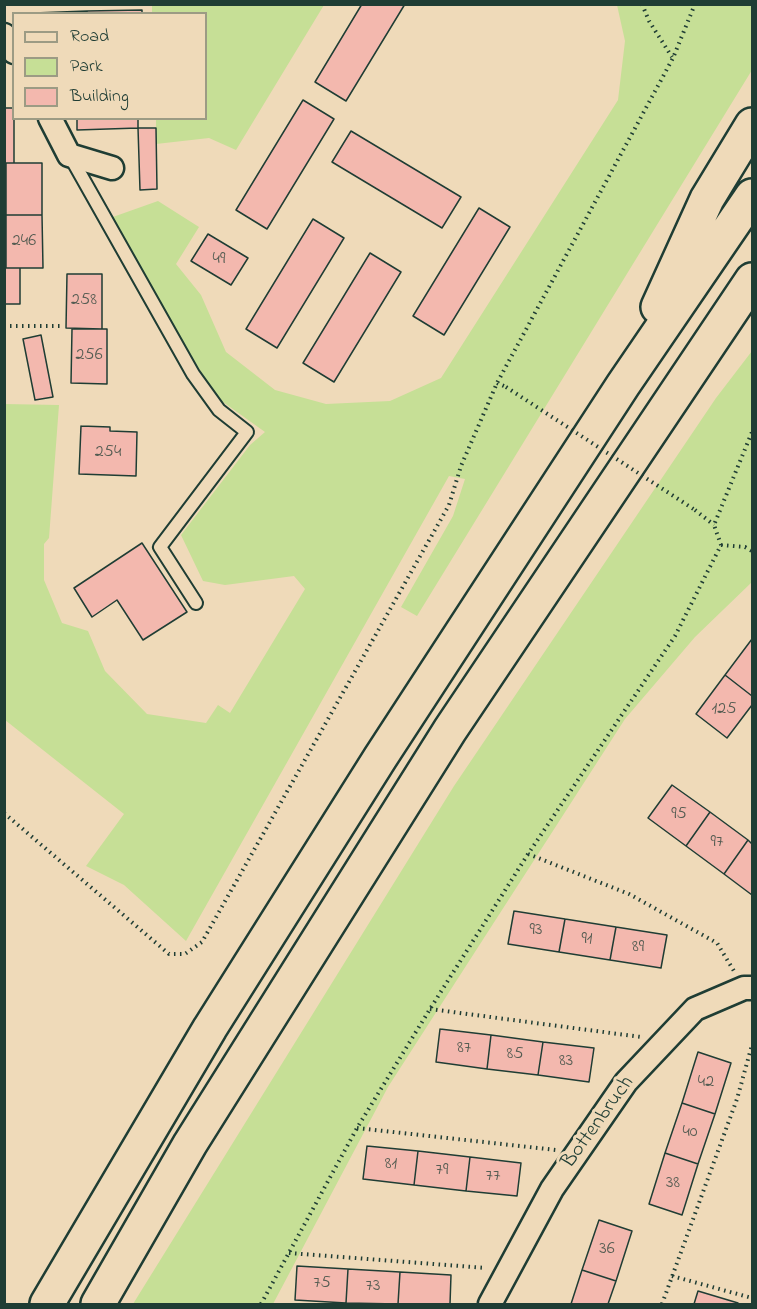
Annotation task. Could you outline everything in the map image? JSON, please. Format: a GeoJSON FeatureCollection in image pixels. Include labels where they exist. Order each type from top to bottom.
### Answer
{"type":"FeatureCollection","features":[{"type":"Feature","properties":{"kind":"highway"},"geometry":{"type":"LineString","coordinates":[[623,385],[707,199],[753,125]]}},
{"type":"Feature","properties":{"kind":"highway"},"geometry":{"type":"LineString","coordinates":[[47,1305],[210,1028],[387,748],[623,385],[753,196]]}},
{"type":"Feature","properties":{"kind":"highway"},"geometry":{"type":"LineString","coordinates":[[98,1305],[190,1144],[450,730],[753,280]]}},
{"type":"Feature","properties":{"kind":"highway"},"geometry":{"type":"LineString","coordinates":[[716,335],[753,293]]}},
{"type":"Feature","properties":{"kind":"street"},"geometry":{"type":"LineString","coordinates":[[4,35],[12,48]]}},
{"type":"Feature","properties":{"kind":"street"},"geometry":{"type":"LineString","coordinates":[[51,120],[69,154],[112,168]]}},
{"type":"Feature","properties":{"kind":"street","name":"Bottenbruch"},"geometry":{"type":"LineString","coordinates":[[490,1305],[552,1189],[626,1082],[694,1009],[748,988]]}},
{"type":"Feature","properties":{"kind":"lane"},"geometry":{"type":"LineString","coordinates":[[69,154],[193,374],[219,410],[247,432],[160,547],[196,603]]}},
{"type":"Feature","properties":{"kind":"path"},"geometry":{"type":"LineString","coordinates":[[642,4],[648,21],[673,58]]}},
{"type":"Feature","properties":{"kind":"path"},"geometry":{"type":"LineString","coordinates":[[4,813],[169,954],[185,954],[202,942],[449,505],[460,466],[497,383],[673,58],[695,4]]}},
{"type":"Feature","properties":{"kind":"path"},"geometry":{"type":"LineString","coordinates":[[4,326],[60,326]]}},
{"type":"Feature","properties":{"kind":"path"},"geometry":{"type":"LineString","coordinates":[[261,1305],[357,1128],[528,854],[675,636],[721,545],[714,525],[695,510],[497,383]]}},
{"type":"Feature","properties":{"kind":"path"},"geometry":{"type":"LineString","coordinates":[[714,525],[753,432]]}},
{"type":"Feature","properties":{"kind":"path"},"geometry":{"type":"LineString","coordinates":[[721,545],[753,550]]}},
{"type":"Feature","properties":{"kind":"path"},"geometry":{"type":"LineString","coordinates":[[528,854],[629,894],[717,943],[748,988]]}},
{"type":"Feature","properties":{"kind":"path"},"geometry":{"type":"LineString","coordinates":[[430,1009],[665,1041]]}},
{"type":"Feature","properties":{"kind":"path"},"geometry":{"type":"LineString","coordinates":[[662,1305],[737,1099],[753,1045]]}},
{"type":"Feature","properties":{"kind":"path"},"geometry":{"type":"LineString","coordinates":[[357,1128],[577,1152]]}},
{"type":"Feature","properties":{"kind":"path"},"geometry":{"type":"LineString","coordinates":[[289,1253],[508,1270]]}},
{"type":"Feature","properties":{"kind":"path"},"geometry":{"type":"LineString","coordinates":[[672,1276],[753,1298]]}},
{"type":"Feature","properties":{"kind":"green space"},"geometry":{"type":"Polygon","coordinates":[[[152,5],[324,5],[236,150],[209,138],[156,144],[156,120],[207,120],[207,12],[152,12],[152,5]]]}},
{"type":"Feature","properties":{"kind":"green space"},"geometry":{"type":"Polygon","coordinates":[[[617,5],[752,5],[752,70],[417,616],[401,607],[453,516],[465,479],[449,476],[186,941],[124,885],[86,866],[124,814],[5,720],[4,404],[59,405],[49,538],[44,544],[44,580],[62,623],[88,631],[105,671],[147,714],[206,723],[218,705],[230,713],[305,589],[294,576],[225,585],[203,581],[181,535],[250,445],[265,432],[216,397],[110,218],[158,201],[199,227],[176,264],[201,295],[226,352],[275,390],[326,404],[390,401],[441,378],[618,100],[625,41],[617,5]]]}},
{"type":"Feature","properties":{"kind":"green space"},"geometry":{"type":"Polygon","coordinates":[[[752,351],[752,582],[695,637],[625,719],[388,1087],[273,1304],[133,1304],[454,786],[716,398],[752,351]]]}},
{"type":"Feature","properties":{"kind":"building"},"geometry":{"type":"Polygon","coordinates":[[[362,4],[405,4],[346,101],[315,82],[362,4]]]}},
{"type":"Feature","properties":{"kind":"building"},"geometry":{"type":"Polygon","coordinates":[[[142,10],[142,12],[87,12],[142,10]]]}},
{"type":"Feature","properties":{"kind":"building"},"geometry":{"type":"Polygon","coordinates":[[[303,100],[334,119],[267,229],[236,210],[303,100]]]}},
{"type":"Feature","properties":{"kind":"building"},"geometry":{"type":"Polygon","coordinates":[[[4,108],[12,108],[14,163],[4,163],[4,108]]]}},
{"type":"Feature","properties":{"kind":"building"},"geometry":{"type":"Polygon","coordinates":[[[77,120],[138,120],[138,128],[77,130],[77,120]]]}},
{"type":"Feature","properties":{"kind":"building"},"geometry":{"type":"Polygon","coordinates":[[[138,128],[156,128],[157,189],[140,190],[138,128]]]}},
{"type":"Feature","properties":{"kind":"building"},"geometry":{"type":"Polygon","coordinates":[[[351,131],[461,197],[442,228],[332,162],[351,131]]]}},
{"type":"Feature","properties":{"kind":"building"},"geometry":{"type":"Polygon","coordinates":[[[6,163],[42,163],[42,215],[6,215],[6,163]]]}},
{"type":"Feature","properties":{"kind":"building"},"geometry":{"type":"Polygon","coordinates":[[[479,208],[510,227],[444,335],[413,316],[479,208]]]}},
{"type":"Feature","properties":{"kind":"building"},"geometry":{"type":"Polygon","coordinates":[[[6,215],[42,215],[43,268],[6,268],[6,215]]]}},
{"type":"Feature","properties":{"kind":"building"},"geometry":{"type":"Polygon","coordinates":[[[313,219],[344,238],[277,348],[246,329],[313,219]]]}},
{"type":"Feature","properties":{"kind":"building"},"geometry":{"type":"Polygon","coordinates":[[[208,234],[248,258],[231,285],[191,261],[208,234]]]}},
{"type":"Feature","properties":{"kind":"building"},"geometry":{"type":"Polygon","coordinates":[[[370,253],[401,272],[334,382],[303,363],[370,253]]]}},
{"type":"Feature","properties":{"kind":"building"},"geometry":{"type":"Polygon","coordinates":[[[4,268],[20,268],[20,304],[4,304],[4,268]]]}},
{"type":"Feature","properties":{"kind":"building"},"geometry":{"type":"Polygon","coordinates":[[[67,274],[102,274],[102,329],[66,328],[67,274]]]}},
{"type":"Feature","properties":{"kind":"building"},"geometry":{"type":"Polygon","coordinates":[[[72,329],[107,329],[107,384],[71,383],[72,329]]]}},
{"type":"Feature","properties":{"kind":"building"},"geometry":{"type":"Polygon","coordinates":[[[41,335],[53,397],[35,400],[23,339],[41,335]]]}},
{"type":"Feature","properties":{"kind":"building"},"geometry":{"type":"Polygon","coordinates":[[[81,426],[110,427],[110,431],[137,432],[136,476],[79,474],[81,426]]]}},
{"type":"Feature","properties":{"kind":"building"},"geometry":{"type":"Polygon","coordinates":[[[142,543],[187,612],[143,640],[117,600],[92,617],[74,588],[142,543]]]}},
{"type":"Feature","properties":{"kind":"building"},"geometry":{"type":"Polygon","coordinates":[[[752,639],[752,696],[725,675],[752,639]]]}},
{"type":"Feature","properties":{"kind":"building"},"geometry":{"type":"Polygon","coordinates":[[[725,675],[752,696],[752,705],[727,738],[696,714],[725,675]]]}},
{"type":"Feature","properties":{"kind":"building"},"geometry":{"type":"Polygon","coordinates":[[[672,785],[710,812],[686,846],[648,818],[672,785]]]}},
{"type":"Feature","properties":{"kind":"building"},"geometry":{"type":"Polygon","coordinates":[[[710,812],[748,840],[724,874],[686,846],[710,812]]]}},
{"type":"Feature","properties":{"kind":"building"},"geometry":{"type":"Polygon","coordinates":[[[748,840],[752,844],[752,895],[724,874],[748,840]]]}},
{"type":"Feature","properties":{"kind":"building"},"geometry":{"type":"Polygon","coordinates":[[[514,911],[565,919],[559,952],[508,944],[514,911]]]}},
{"type":"Feature","properties":{"kind":"building"},"geometry":{"type":"Polygon","coordinates":[[[565,919],[616,927],[610,960],[559,952],[565,919]]]}},
{"type":"Feature","properties":{"kind":"building"},"geometry":{"type":"Polygon","coordinates":[[[616,927],[667,935],[661,968],[610,960],[616,927]]]}},
{"type":"Feature","properties":{"kind":"building"},"geometry":{"type":"Polygon","coordinates":[[[440,1029],[491,1035],[487,1069],[436,1062],[440,1029]]]}},
{"type":"Feature","properties":{"kind":"building"},"geometry":{"type":"Polygon","coordinates":[[[491,1035],[543,1042],[538,1075],[487,1069],[491,1035]]]}},
{"type":"Feature","properties":{"kind":"building"},"geometry":{"type":"Polygon","coordinates":[[[543,1042],[594,1048],[589,1082],[538,1075],[543,1042]]]}},
{"type":"Feature","properties":{"kind":"building"},"geometry":{"type":"Polygon","coordinates":[[[698,1052],[731,1063],[715,1114],[682,1103],[698,1052]]]}},
{"type":"Feature","properties":{"kind":"building"},"geometry":{"type":"Polygon","coordinates":[[[682,1103],[715,1114],[698,1164],[665,1153],[682,1103]]]}},
{"type":"Feature","properties":{"kind":"building"},"geometry":{"type":"Polygon","coordinates":[[[367,1146],[418,1151],[414,1185],[363,1179],[367,1146]]]}},
{"type":"Feature","properties":{"kind":"building"},"geometry":{"type":"Polygon","coordinates":[[[418,1151],[470,1157],[466,1191],[414,1185],[418,1151]]]}},
{"type":"Feature","properties":{"kind":"building"},"geometry":{"type":"Polygon","coordinates":[[[665,1153],[698,1164],[682,1215],[649,1204],[665,1153]]]}},
{"type":"Feature","properties":{"kind":"building"},"geometry":{"type":"Polygon","coordinates":[[[470,1157],[521,1163],[517,1196],[466,1191],[470,1157]]]}},
{"type":"Feature","properties":{"kind":"building"},"geometry":{"type":"Polygon","coordinates":[[[599,1220],[632,1231],[616,1281],[582,1270],[599,1220]]]}},
{"type":"Feature","properties":{"kind":"building"},"geometry":{"type":"Polygon","coordinates":[[[297,1266],[348,1269],[346,1303],[295,1300],[297,1266]]]}},
{"type":"Feature","properties":{"kind":"building"},"geometry":{"type":"Polygon","coordinates":[[[348,1269],[400,1272],[398,1304],[346,1303],[348,1269]]]}},
{"type":"Feature","properties":{"kind":"building"},"geometry":{"type":"Polygon","coordinates":[[[582,1270],[616,1281],[608,1304],[571,1304],[582,1270]]]}},
{"type":"Feature","properties":{"kind":"building"},"geometry":{"type":"Polygon","coordinates":[[[400,1272],[451,1275],[450,1304],[398,1304],[400,1272]]]}},
{"type":"Feature","properties":{"kind":"building"},"geometry":{"type":"Polygon","coordinates":[[[698,1291],[738,1303],[738,1304],[694,1304],[698,1291]]]}}]}
